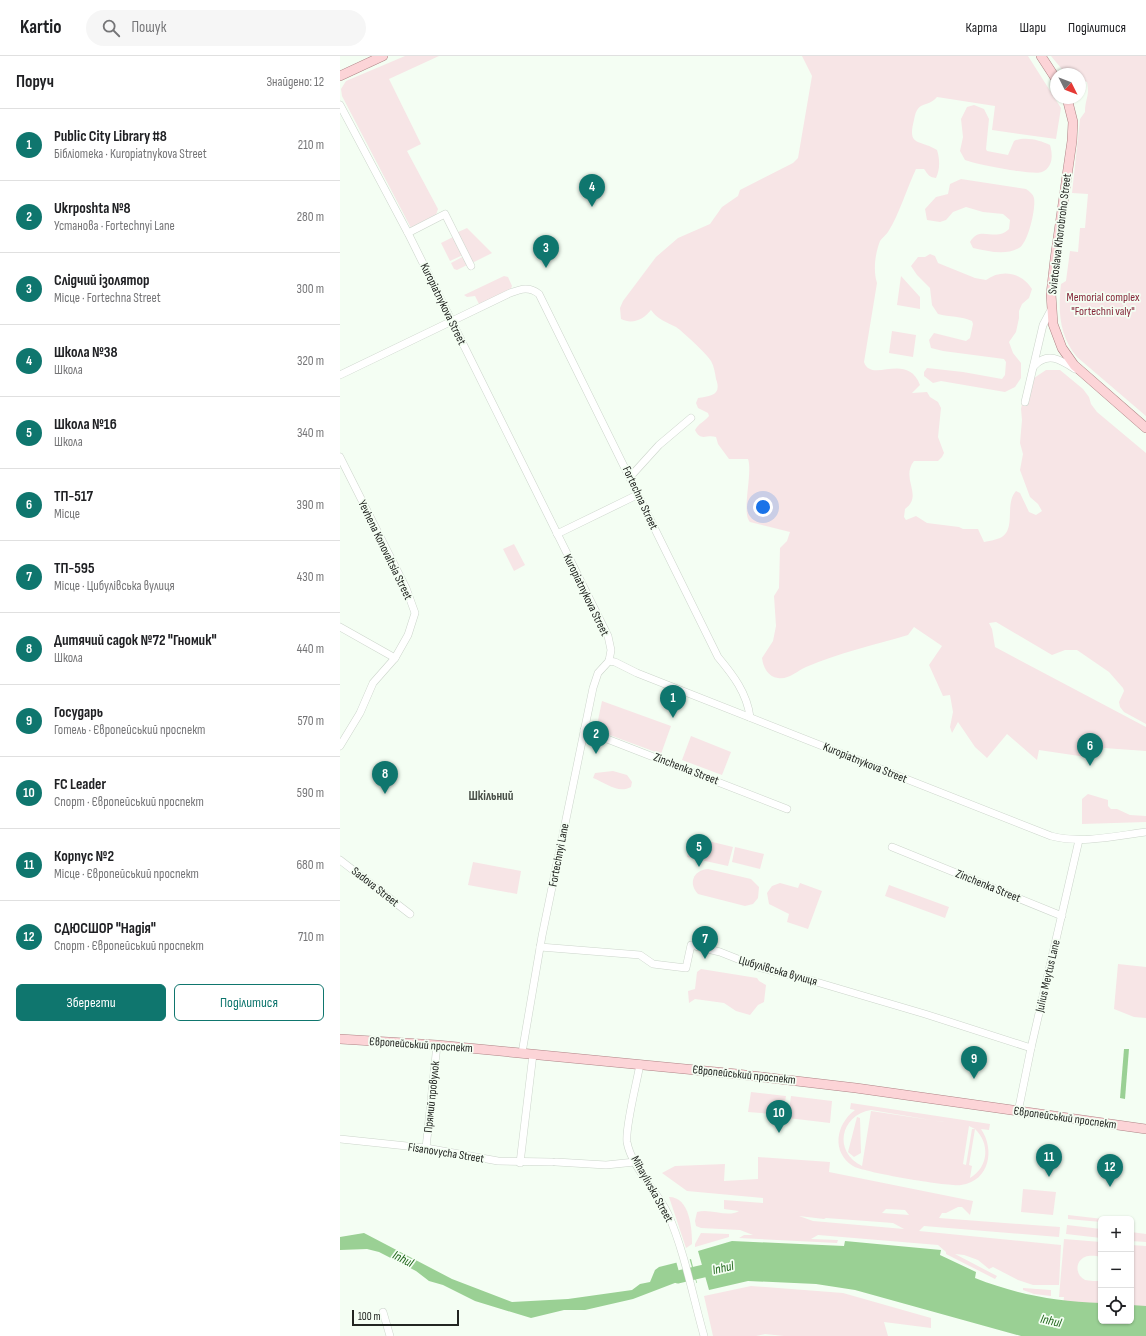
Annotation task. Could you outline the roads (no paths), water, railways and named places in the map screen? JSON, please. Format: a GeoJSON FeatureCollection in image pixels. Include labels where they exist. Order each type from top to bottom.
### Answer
{"type":"FeatureCollection","features":[{"type":"Feature","properties":{"kind":"main road"},"geometry":{"type":"LineString","coordinates":[[340,76],[383,56]]}},
{"type":"Feature","properties":{"kind":"main road"},"geometry":{"type":"LineString","coordinates":[[1041,56],[1050,70]]}},
{"type":"Feature","properties":{"kind":"main road","name":"Sviatoslava Khorobroho Street"},"geometry":{"type":"LineString","coordinates":[[1068,104],[1073,122],[1072,141],[1055,258],[1051,310],[1053,324],[1062,348],[1069,359],[1083,374],[1146,428]]}},
{"type":"Feature","properties":{"kind":"main road","name":"Європейський проспект"},"geometry":{"type":"LineString","coordinates":[[340,1039],[437,1045],[640,1064],[856,1088],[1146,1129]]}},
{"type":"Feature","properties":{"kind":"street","name":"Kuropiatnykova Street"},"geometry":{"type":"LineString","coordinates":[[340,105],[408,233],[556,534],[608,636],[611,650],[609,661],[615,662],[637,673],[1051,836],[1066,840],[1079,840],[1146,832]]}},
{"type":"Feature","properties":{"kind":"street"},"geometry":{"type":"LineString","coordinates":[[408,233],[445,214],[471,266]]}},
{"type":"Feature","properties":{"kind":"street","name":"Fortechna Street"},"geometry":{"type":"LineString","coordinates":[[451,320],[522,288],[535,291],[543,299],[630,477],[637,495],[718,657],[735,677],[748,704],[750,717]]}},
{"type":"Feature","properties":{"kind":"street"},"geometry":{"type":"LineString","coordinates":[[1025,402],[1043,325],[1051,310]]}},
{"type":"Feature","properties":{"kind":"street"},"geometry":{"type":"LineString","coordinates":[[340,375],[451,320]]}},
{"type":"Feature","properties":{"kind":"street"},"geometry":{"type":"LineString","coordinates":[[1034,366],[1040,359],[1048,357],[1063,362],[1083,374]]}},
{"type":"Feature","properties":{"kind":"street"},"geometry":{"type":"LineString","coordinates":[[630,477],[659,445],[691,418]]}},
{"type":"Feature","properties":{"kind":"street","name":"Yevhena Konovaltsia Street"},"geometry":{"type":"LineString","coordinates":[[340,457],[406,588],[415,613],[408,635],[396,658],[373,683],[360,712],[340,746]]}},
{"type":"Feature","properties":{"kind":"street"},"geometry":{"type":"LineString","coordinates":[[556,534],[637,495]]}},
{"type":"Feature","properties":{"kind":"street"},"geometry":{"type":"LineString","coordinates":[[340,627],[396,658]]}},
{"type":"Feature","properties":{"kind":"street","name":"Fortechnyi Lane"},"geometry":{"type":"LineString","coordinates":[[522,1053],[540,947],[584,730],[598,674],[609,661]]}},
{"type":"Feature","properties":{"kind":"street","name":"Zinchenka Street"},"geometry":{"type":"LineString","coordinates":[[584,730],[787,809]]}},
{"type":"Feature","properties":{"kind":"street","name":"Julius Meytus Lane"},"geometry":{"type":"LineString","coordinates":[[1018,1112],[1031,1048],[1079,840]]}},
{"type":"Feature","properties":{"kind":"street","name":"Zinchenka Street"},"geometry":{"type":"LineString","coordinates":[[892,847],[1062,916]]}},
{"type":"Feature","properties":{"kind":"street","name":"Sadova Street"},"geometry":{"type":"LineString","coordinates":[[340,860],[410,914]]}},
{"type":"Feature","properties":{"kind":"street","name":"Цибулівська вулиця"},"geometry":{"type":"LineString","coordinates":[[540,947],[640,955],[653,964],[686,968],[691,945],[720,952],[758,967],[813,981],[912,1010],[1031,1048]]}},
{"type":"Feature","properties":{"kind":"street","name":"Прямий провулок"},"geometry":{"type":"LineString","coordinates":[[426,1148],[437,1045]]}},
{"type":"Feature","properties":{"kind":"street"},"geometry":{"type":"LineString","coordinates":[[520,1163],[533,1054]]}},
{"type":"Feature","properties":{"kind":"street","name":"Mihaylivska Street"},"geometry":{"type":"LineString","coordinates":[[640,1064],[627,1141],[636,1162],[668,1213],[704,1336]]}},
{"type":"Feature","properties":{"kind":"street","name":"Fisanovycha Street"},"geometry":{"type":"LineString","coordinates":[[340,1139],[426,1148],[520,1163],[554,1162],[606,1165],[636,1162]]}},
{"type":"Feature","properties":{"kind":"street"},"geometry":{"type":"LineString","coordinates":[[383,1312],[390,1336]]}},
{"type":"Feature","properties":{"kind":"water"},"geometry":{"type":"Polygon","coordinates":[[[1124,1049],[1129,1049],[1125,1099],[1120,1098],[1124,1049]]]}},
{"type":"Feature","properties":{"kind":"water"},"geometry":{"type":"Polygon","coordinates":[[[364,1233],[452,1279],[512,1302],[568,1299],[632,1290],[640,1284],[650,1282],[655,1270],[659,1267],[691,1259],[697,1283],[680,1281],[633,1299],[585,1310],[564,1310],[531,1318],[475,1301],[443,1285],[429,1281],[416,1271],[379,1252],[367,1249],[340,1250],[340,1237],[364,1233]]]}},
{"type":"Feature","properties":{"kind":"water"},"geometry":{"type":"Polygon","coordinates":[[[732,1241],[844,1246],[845,1241],[941,1250],[940,1255],[976,1272],[975,1278],[991,1284],[1022,1293],[1052,1299],[1098,1303],[1098,1324],[1134,1324],[1134,1305],[1146,1306],[1146,1336],[1021,1336],[855,1290],[816,1284],[748,1281],[709,1290],[698,1251],[732,1241]]]}},
{"type":"Feature","properties":{"kind":"waterway","name":"Inhul"},"geometry":{"type":"LineString","coordinates":[[678,1277],[721,1267]]}},
{"type":"Feature","properties":{"kind":"place","name":"Школа №38"},"geometry":{"type":"Point","coordinates":[592,207]}},
{"type":"Feature","properties":{"kind":"place","name":"Слідчий ізолятор"},"geometry":{"type":"Point","coordinates":[546,268]}},
{"type":"Feature","properties":{"kind":"place","name":"Public City Library #8"},"geometry":{"type":"Point","coordinates":[673,718]}},
{"type":"Feature","properties":{"kind":"place","name":"Ukrposhta №8"},"geometry":{"type":"Point","coordinates":[596,754]}},
{"type":"Feature","properties":{"kind":"place","name":"ТП-517"},"geometry":{"type":"Point","coordinates":[1090,766]}},
{"type":"Feature","properties":{"kind":"place","name":"Дитячий садок №72 \"Гномик\""},"geometry":{"type":"Point","coordinates":[385,794]}},
{"type":"Feature","properties":{"kind":"place","name":"Школа №16"},"geometry":{"type":"Point","coordinates":[699,867]}},
{"type":"Feature","properties":{"kind":"place","name":"ТП-595"},"geometry":{"type":"Point","coordinates":[705,959]}},
{"type":"Feature","properties":{"kind":"place","name":"Государь"},"geometry":{"type":"Point","coordinates":[974,1079]}},
{"type":"Feature","properties":{"kind":"place","name":"FC Leader"},"geometry":{"type":"Point","coordinates":[779,1133]}},
{"type":"Feature","properties":{"kind":"place","name":"Корпус №2"},"geometry":{"type":"Point","coordinates":[1049,1177]}},
{"type":"Feature","properties":{"kind":"place","name":"СДЮСШОР \"Надія\""},"geometry":{"type":"Point","coordinates":[1110,1187]}},
{"type":"Feature","properties":{"kind":"district","name":"Шкільний"},"geometry":{"type":"Point","coordinates":[491,796]}},
{"type":"Feature","properties":{"kind":"park label","name":"Memorial complex \"Fortechni valy\""},"geometry":{"type":"Point","coordinates":[1103,304]}}]}
